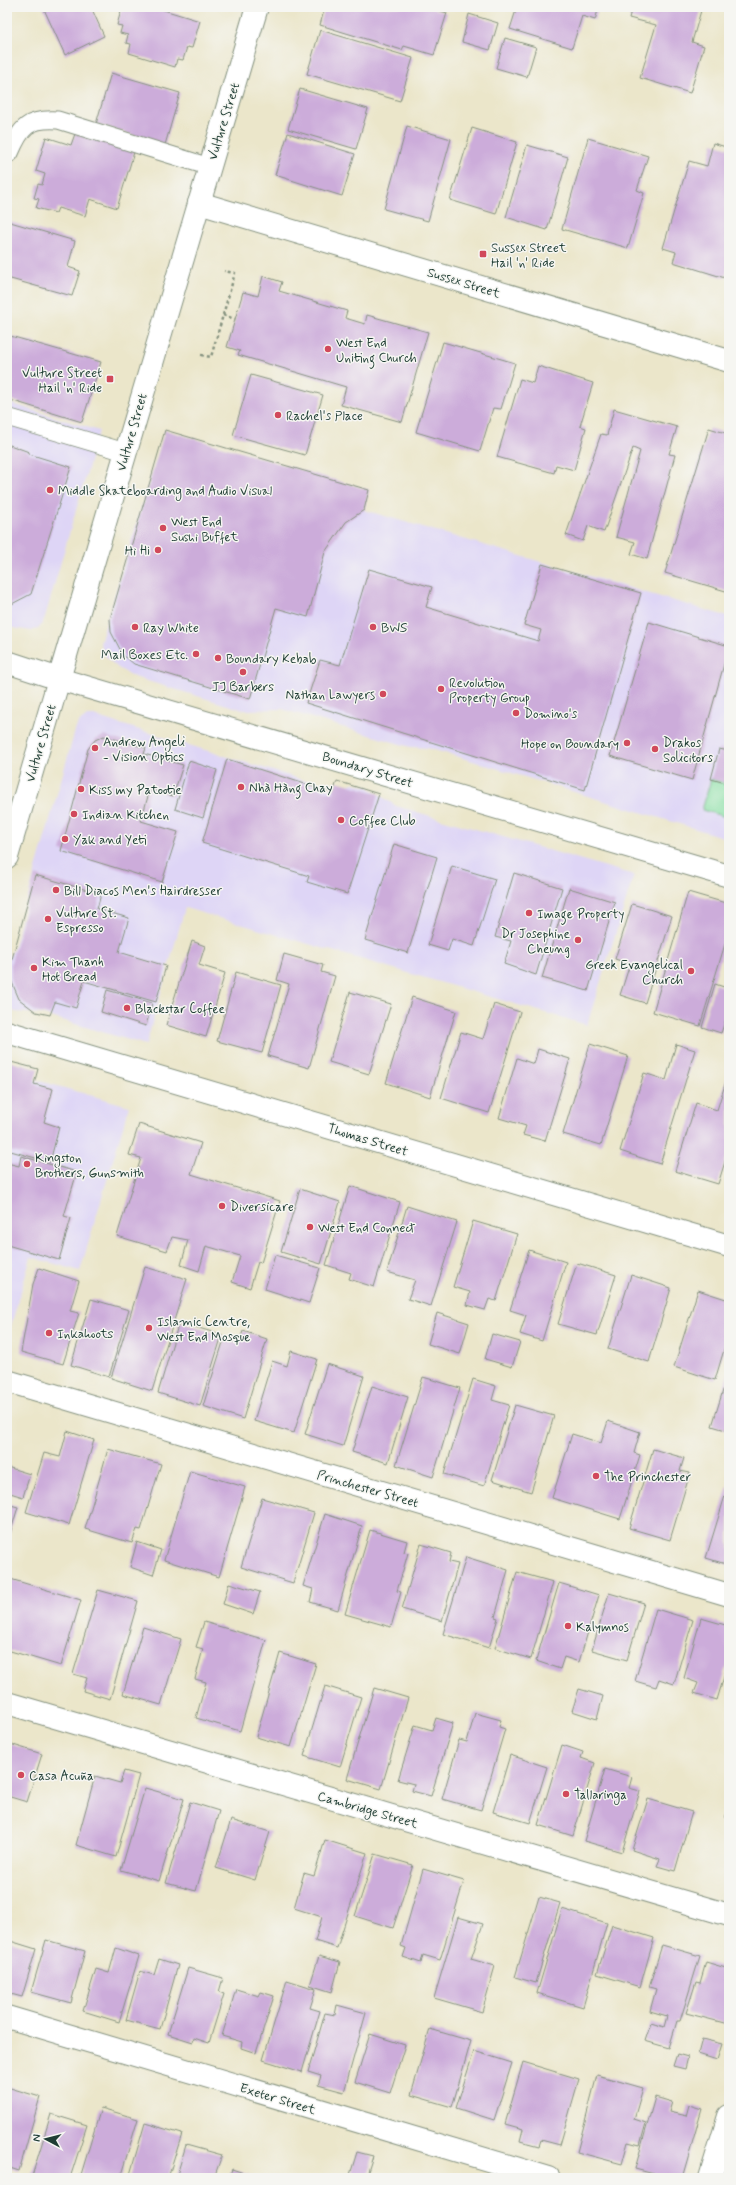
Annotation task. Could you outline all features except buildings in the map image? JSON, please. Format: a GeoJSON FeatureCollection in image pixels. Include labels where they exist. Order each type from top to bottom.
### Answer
{"type":"FeatureCollection","features":[{"type":"Feature","properties":{"kind":"street","name":"Vulture Street"},"geometry":{"type":"LineString","coordinates":[[7,858],[125,452],[257,7]]}},
{"type":"Feature","properties":{"kind":"street","name":"Sussex Street"},"geometry":{"type":"LineString","coordinates":[[199,203],[729,361]]}},
{"type":"Feature","properties":{"kind":"street","name":"Boundary Street"},"geometry":{"type":"LineString","coordinates":[[7,662],[59,679],[729,876]]}},
{"type":"Feature","properties":{"kind":"street","name":"Thomas Street"},"geometry":{"type":"LineString","coordinates":[[7,1032],[729,1246]]}},
{"type":"Feature","properties":{"kind":"street","name":"Princhester Street"},"geometry":{"type":"LineString","coordinates":[[7,1381],[729,1595]]}},
{"type":"Feature","properties":{"kind":"street","name":"Cambridge Street"},"geometry":{"type":"LineString","coordinates":[[7,1703],[729,1915]]}},
{"type":"Feature","properties":{"kind":"street","name":"Exeter Street"},"geometry":{"type":"LineString","coordinates":[[7,2017],[549,2178]]}},
{"type":"Feature","properties":{"kind":"street"},"geometry":{"type":"LineString","coordinates":[[710,2178],[729,2116]]}},
{"type":"Feature","properties":{"kind":"lane"},"geometry":{"type":"LineString","coordinates":[[10,153],[17,135],[28,123],[44,119],[58,120],[210,167]]}},
{"type":"Feature","properties":{"kind":"lane"},"geometry":{"type":"LineString","coordinates":[[7,417],[125,452]]}},
{"type":"Feature","properties":{"kind":"path"},"geometry":{"type":"LineString","coordinates":[[201,355],[211,358],[235,273],[224,271]]}},
{"type":"Feature","properties":{"kind":"path"},"geometry":{"type":"LineString","coordinates":[[223,314],[235,319]]}},
{"type":"Feature","properties":{"kind":"shaded area"},"geometry":{"type":"Polygon","coordinates":[[[7,402],[99,431],[45,617],[40,627],[32,631],[7,627],[7,402]]]}},
{"type":"Feature","properties":{"kind":"shaded area"},"geometry":{"type":"Polygon","coordinates":[[[165,430],[369,490],[364,510],[729,617],[729,839],[456,756],[427,748],[410,747],[282,709],[244,710],[134,677],[118,668],[105,656],[100,643],[165,430]]]}},
{"type":"Feature","properties":{"kind":"shaded area"},"geometry":{"type":"Polygon","coordinates":[[[87,716],[94,716],[332,789],[354,783],[368,787],[396,806],[634,875],[587,1025],[185,908],[146,1045],[41,1014],[15,1012],[7,1006],[7,960],[13,950],[75,731],[78,723],[87,716]]]}},
{"type":"Feature","properties":{"kind":"shaded area"},"geometry":{"type":"Polygon","coordinates":[[[7,1072],[129,1106],[80,1271],[31,1257],[7,1339],[7,1072]]]}},
{"type":"Feature","properties":{"kind":"green space"},"geometry":{"type":"Polygon","coordinates":[[[711,779],[729,784],[729,818],[702,810],[711,779]]]}},
{"type":"Feature","properties":{"kind":"place","name":"Sussex Street Hail 'n' Ride"},"geometry":{"type":"Point","coordinates":[483,254]}},
{"type":"Feature","properties":{"kind":"place","name":"West End Uniting Church"},"geometry":{"type":"Point","coordinates":[328,349]}},
{"type":"Feature","properties":{"kind":"place","name":"Vulture Street Hail 'n' Ride"},"geometry":{"type":"Point","coordinates":[110,379]}},
{"type":"Feature","properties":{"kind":"place","name":"Rachel's Place"},"geometry":{"type":"Point","coordinates":[278,415]}},
{"type":"Feature","properties":{"kind":"place","name":"Middle Skateboarding and Audio Visual"},"geometry":{"type":"Point","coordinates":[50,490]}},
{"type":"Feature","properties":{"kind":"place","name":"West End Sushi Buffet"},"geometry":{"type":"Point","coordinates":[163,528]}},
{"type":"Feature","properties":{"kind":"place","name":"Hi Hi"},"geometry":{"type":"Point","coordinates":[158,550]}},
{"type":"Feature","properties":{"kind":"place","name":"Ray White"},"geometry":{"type":"Point","coordinates":[135,627]}},
{"type":"Feature","properties":{"kind":"place","name":"BWS"},"geometry":{"type":"Point","coordinates":[373,627]}},
{"type":"Feature","properties":{"kind":"place","name":"Mail Boxes Etc."},"geometry":{"type":"Point","coordinates":[196,654]}},
{"type":"Feature","properties":{"kind":"place","name":"Boundary Kebab"},"geometry":{"type":"Point","coordinates":[218,658]}},
{"type":"Feature","properties":{"kind":"place","name":"JJ Barbers"},"geometry":{"type":"Point","coordinates":[243,672]}},
{"type":"Feature","properties":{"kind":"place","name":"Revolution Property Group"},"geometry":{"type":"Point","coordinates":[441,689]}},
{"type":"Feature","properties":{"kind":"place","name":"Nathan Lawyers"},"geometry":{"type":"Point","coordinates":[383,694]}},
{"type":"Feature","properties":{"kind":"place","name":"Domino's"},"geometry":{"type":"Point","coordinates":[516,713]}},
{"type":"Feature","properties":{"kind":"place","name":"Hope on Boundary"},"geometry":{"type":"Point","coordinates":[627,743]}},
{"type":"Feature","properties":{"kind":"place","name":"Andrew Angeli - Vision Optics"},"geometry":{"type":"Point","coordinates":[95,748]}},
{"type":"Feature","properties":{"kind":"place","name":"Drakos Solicitors"},"geometry":{"type":"Point","coordinates":[655,749]}},
{"type":"Feature","properties":{"kind":"place","name":"Nhà Hàng Chay"},"geometry":{"type":"Point","coordinates":[241,787]}},
{"type":"Feature","properties":{"kind":"place","name":"Kiss my Patootie"},"geometry":{"type":"Point","coordinates":[81,789]}},
{"type":"Feature","properties":{"kind":"place","name":"Indian Kitchen"},"geometry":{"type":"Point","coordinates":[74,814]}},
{"type":"Feature","properties":{"kind":"place","name":"Coffee Club"},"geometry":{"type":"Point","coordinates":[341,820]}},
{"type":"Feature","properties":{"kind":"place","name":"Yak and Yeti"},"geometry":{"type":"Point","coordinates":[65,839]}},
{"type":"Feature","properties":{"kind":"place","name":"Bill Diacos Men's Hairdresser"},"geometry":{"type":"Point","coordinates":[56,890]}},
{"type":"Feature","properties":{"kind":"place","name":"Image Property"},"geometry":{"type":"Point","coordinates":[529,913]}},
{"type":"Feature","properties":{"kind":"place","name":"Vulture St. Espresso"},"geometry":{"type":"Point","coordinates":[48,919]}},
{"type":"Feature","properties":{"kind":"place","name":"Dr Josephine Cheung"},"geometry":{"type":"Point","coordinates":[578,940]}},
{"type":"Feature","properties":{"kind":"place","name":"Kim Thanh Hot Bread"},"geometry":{"type":"Point","coordinates":[34,968]}},
{"type":"Feature","properties":{"kind":"place","name":"Greek Evangelical Church"},"geometry":{"type":"Point","coordinates":[691,971]}},
{"type":"Feature","properties":{"kind":"place","name":"Blackstar Coffee"},"geometry":{"type":"Point","coordinates":[127,1008]}},
{"type":"Feature","properties":{"kind":"place","name":"Kingston Brothers, Gunsmith"},"geometry":{"type":"Point","coordinates":[27,1164]}},
{"type":"Feature","properties":{"kind":"place","name":"Diversicare"},"geometry":{"type":"Point","coordinates":[222,1206]}},
{"type":"Feature","properties":{"kind":"place","name":"West End Connect"},"geometry":{"type":"Point","coordinates":[310,1227]}},
{"type":"Feature","properties":{"kind":"place","name":"Islamic Centre, West End Mosque"},"geometry":{"type":"Point","coordinates":[149,1328]}},
{"type":"Feature","properties":{"kind":"place","name":"Inkahoots"},"geometry":{"type":"Point","coordinates":[49,1333]}},
{"type":"Feature","properties":{"kind":"place","name":"The Princhester"},"geometry":{"type":"Point","coordinates":[596,1476]}},
{"type":"Feature","properties":{"kind":"place","name":"Kalymnos"},"geometry":{"type":"Point","coordinates":[568,1626]}},
{"type":"Feature","properties":{"kind":"place","name":"Casa Acuña"},"geometry":{"type":"Point","coordinates":[21,1775]}},
{"type":"Feature","properties":{"kind":"place","name":"Tallaringa"},"geometry":{"type":"Point","coordinates":[566,1794]}}]}
